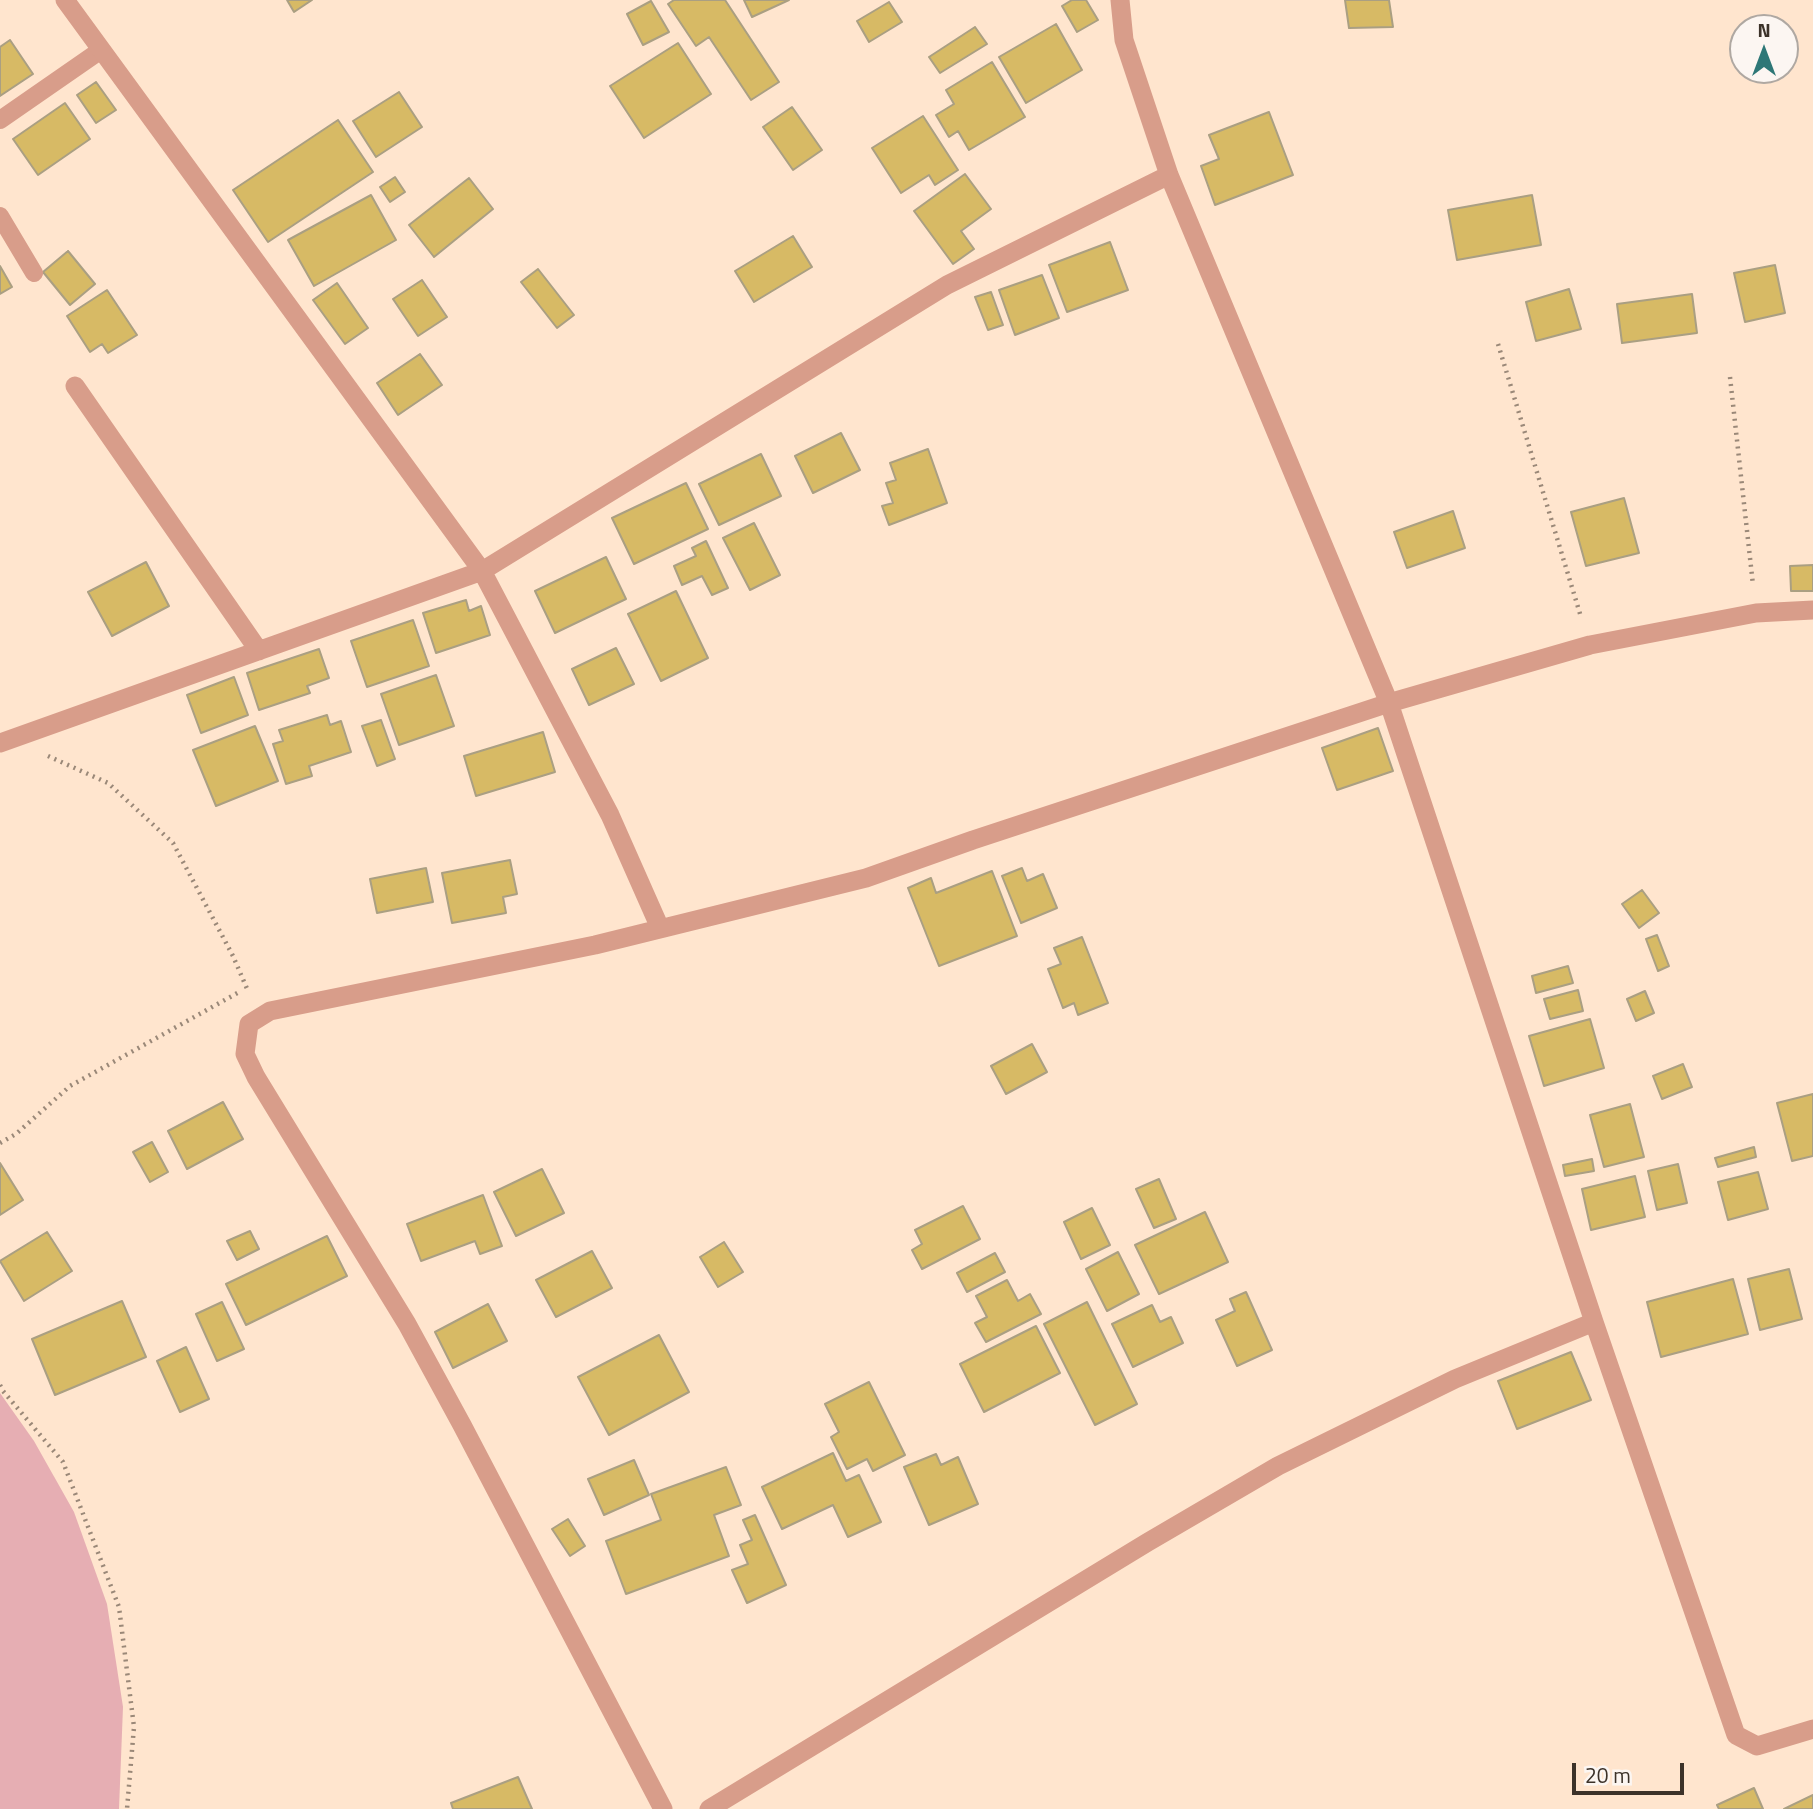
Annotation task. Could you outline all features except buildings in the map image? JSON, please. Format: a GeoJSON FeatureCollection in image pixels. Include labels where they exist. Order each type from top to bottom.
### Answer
{"type":"FeatureCollection","features":[{"type":"Feature","properties":{"kind":"street"},"geometry":{"type":"LineString","coordinates":[[65,0],[482,571],[610,815],[660,928]]}},
{"type":"Feature","properties":{"kind":"street"},"geometry":{"type":"LineString","coordinates":[[1120,0],[1124,40],[1169,175],[1389,703],[1594,1322],[1737,1735],[1757,1746],[1813,1729]]}},
{"type":"Feature","properties":{"kind":"street"},"geometry":{"type":"LineString","coordinates":[[0,743],[482,571],[947,285],[1169,175]]}},
{"type":"Feature","properties":{"kind":"street"},"geometry":{"type":"LineString","coordinates":[[75,387],[259,651]]}},
{"type":"Feature","properties":{"kind":"street"},"geometry":{"type":"LineString","coordinates":[[663,1809],[407,1324],[256,1077],[245,1054],[249,1024],[270,1011],[595,945],[866,878],[1389,703],[1590,645],[1756,613],[1813,610]]}},
{"type":"Feature","properties":{"kind":"street"},"geometry":{"type":"LineString","coordinates":[[709,1809],[1278,1466],[1455,1379],[1594,1322]]}},
{"type":"Feature","properties":{"kind":"lane"},"geometry":{"type":"LineString","coordinates":[[0,120],[102,50]]}},
{"type":"Feature","properties":{"kind":"lane"},"geometry":{"type":"LineString","coordinates":[[0,216],[34,273]]}},
{"type":"Feature","properties":{"kind":"path"},"geometry":{"type":"LineString","coordinates":[[1498,344],[1590,645]]}},
{"type":"Feature","properties":{"kind":"path"},"geometry":{"type":"LineString","coordinates":[[1730,376],[1756,613]]}},
{"type":"Feature","properties":{"kind":"path"},"geometry":{"type":"LineString","coordinates":[[48,756],[108,783],[173,843],[233,956],[246,989],[270,1011]]}},
{"type":"Feature","properties":{"kind":"path"},"geometry":{"type":"LineString","coordinates":[[0,1143],[16,1134],[70,1086],[246,989]]}},
{"type":"Feature","properties":{"kind":"path"},"geometry":{"type":"LineString","coordinates":[[0,1385],[63,1462],[119,1607],[134,1727],[127,1809]]}},
{"type":"Feature","properties":{"kind":"shaded area"},"geometry":{"type":"Polygon","coordinates":[[[0,1393],[34,1441],[74,1512],[107,1604],[123,1707],[119,1809],[0,1809],[0,1393]]]}}]}
